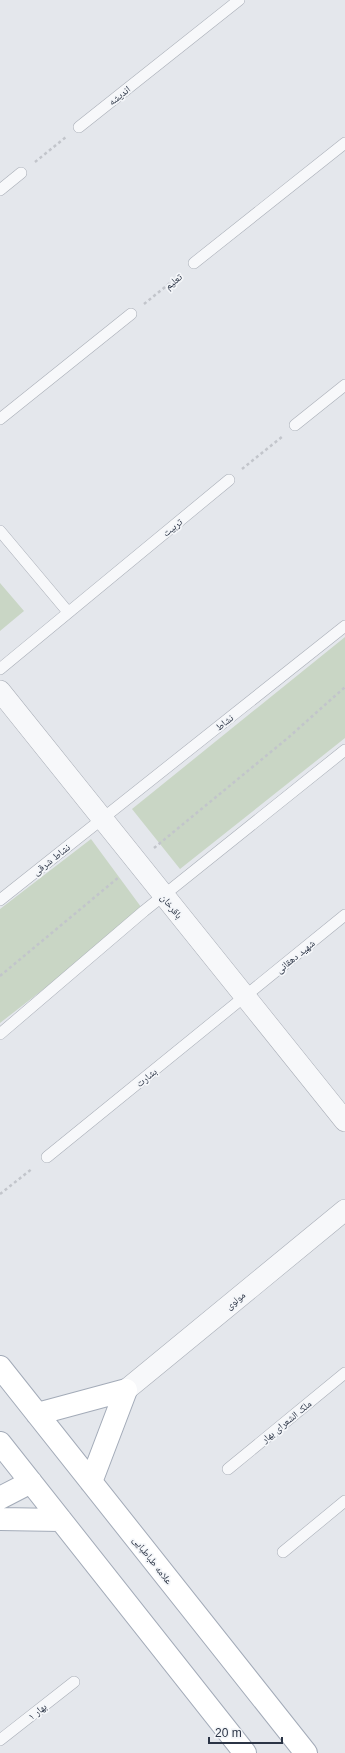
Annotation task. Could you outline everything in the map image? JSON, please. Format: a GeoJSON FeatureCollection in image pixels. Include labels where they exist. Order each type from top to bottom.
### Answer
{"type":"FeatureCollection","features":[{"type":"Feature","properties":{"kind":"main road","name":"علامه طباطبایی"},"geometry":{"type":"LineString","coordinates":[[0,1367],[306,1753]]}},
{"type":"Feature","properties":{"kind":"main road"},"geometry":{"type":"LineString","coordinates":[[37,1414],[126,1390]]}},
{"type":"Feature","properties":{"kind":"main road"},"geometry":{"type":"LineString","coordinates":[[91,1482],[126,1390]]}},
{"type":"Feature","properties":{"kind":"main road"},"geometry":{"type":"LineString","coordinates":[[0,1443],[245,1753]]}},
{"type":"Feature","properties":{"kind":"main road"},"geometry":{"type":"LineString","coordinates":[[0,1498],[31,1482]]}},
{"type":"Feature","properties":{"kind":"main road"},"geometry":{"type":"LineString","coordinates":[[0,1519],[61,1520]]}},
{"type":"Feature","properties":{"kind":"street","name":"باقرخان"},"geometry":{"type":"LineString","coordinates":[[0,691],[345,1121]]}},
{"type":"Feature","properties":{"kind":"street","name":"مولوی"},"geometry":{"type":"LineString","coordinates":[[126,1390],[345,1210]]}},
{"type":"Feature","properties":{"kind":"lane","name":"اندیشه"},"geometry":{"type":"LineString","coordinates":[[79,127],[239,0]]}},
{"type":"Feature","properties":{"kind":"lane"},"geometry":{"type":"LineString","coordinates":[[194,263],[345,142]]}},
{"type":"Feature","properties":{"kind":"lane"},"geometry":{"type":"LineString","coordinates":[[0,190],[21,173]]}},
{"type":"Feature","properties":{"kind":"lane"},"geometry":{"type":"LineString","coordinates":[[0,419],[131,314]]}},
{"type":"Feature","properties":{"kind":"lane"},"geometry":{"type":"LineString","coordinates":[[296,425],[345,385]]}},
{"type":"Feature","properties":{"kind":"lane","name":"تربیت"},"geometry":{"type":"LineString","coordinates":[[0,669],[229,480]]}},
{"type":"Feature","properties":{"kind":"lane"},"geometry":{"type":"LineString","coordinates":[[0,531],[68,612]]}},
{"type":"Feature","properties":{"kind":"lane","name":"نشاط"},"geometry":{"type":"LineString","coordinates":[[102,818],[345,626]]}},
{"type":"Feature","properties":{"kind":"lane"},"geometry":{"type":"LineString","coordinates":[[0,1034],[164,895],[345,750]]}},
{"type":"Feature","properties":{"kind":"lane","name":"نشاط شرقی"},"geometry":{"type":"LineString","coordinates":[[0,900],[102,818]]}},
{"type":"Feature","properties":{"kind":"lane","name":"شهید دهقانی"},"geometry":{"type":"LineString","coordinates":[[245,997],[345,915]]}},
{"type":"Feature","properties":{"kind":"lane","name":"بشارت"},"geometry":{"type":"LineString","coordinates":[[48,1157],[245,997]]}},
{"type":"Feature","properties":{"kind":"lane","name":"ملک الشعرای بهار"},"geometry":{"type":"LineString","coordinates":[[228,1469],[345,1373]]}},
{"type":"Feature","properties":{"kind":"lane"},"geometry":{"type":"LineString","coordinates":[[283,1552],[345,1501]]}},
{"type":"Feature","properties":{"kind":"lane","name":"بهار ۱"},"geometry":{"type":"LineString","coordinates":[[0,1740],[74,1682]]}},
{"type":"Feature","properties":{"kind":"path"},"geometry":{"type":"LineString","coordinates":[[21,173],[79,127]]}},
{"type":"Feature","properties":{"kind":"path","name":"تعلیم"},"geometry":{"type":"LineString","coordinates":[[131,314],[194,263]]}},
{"type":"Feature","properties":{"kind":"path"},"geometry":{"type":"LineString","coordinates":[[229,480],[296,425]]}},
{"type":"Feature","properties":{"kind":"path"},"geometry":{"type":"LineString","coordinates":[[0,976],[289,737],[345,688]]}},
{"type":"Feature","properties":{"kind":"path"},"geometry":{"type":"LineString","coordinates":[[0,1194],[48,1157]]}},
{"type":"Feature","properties":{"kind":"green space"},"geometry":{"type":"Polygon","coordinates":[[[0,583],[24,611],[0,631],[0,583]]]}},
{"type":"Feature","properties":{"kind":"green space"},"geometry":{"type":"Polygon","coordinates":[[[345,637],[345,738],[180,869],[132,809],[345,637]]]}},
{"type":"Feature","properties":{"kind":"green space"},"geometry":{"type":"Polygon","coordinates":[[[91,839],[144,911],[0,1023],[0,909],[91,839]]]}}]}
